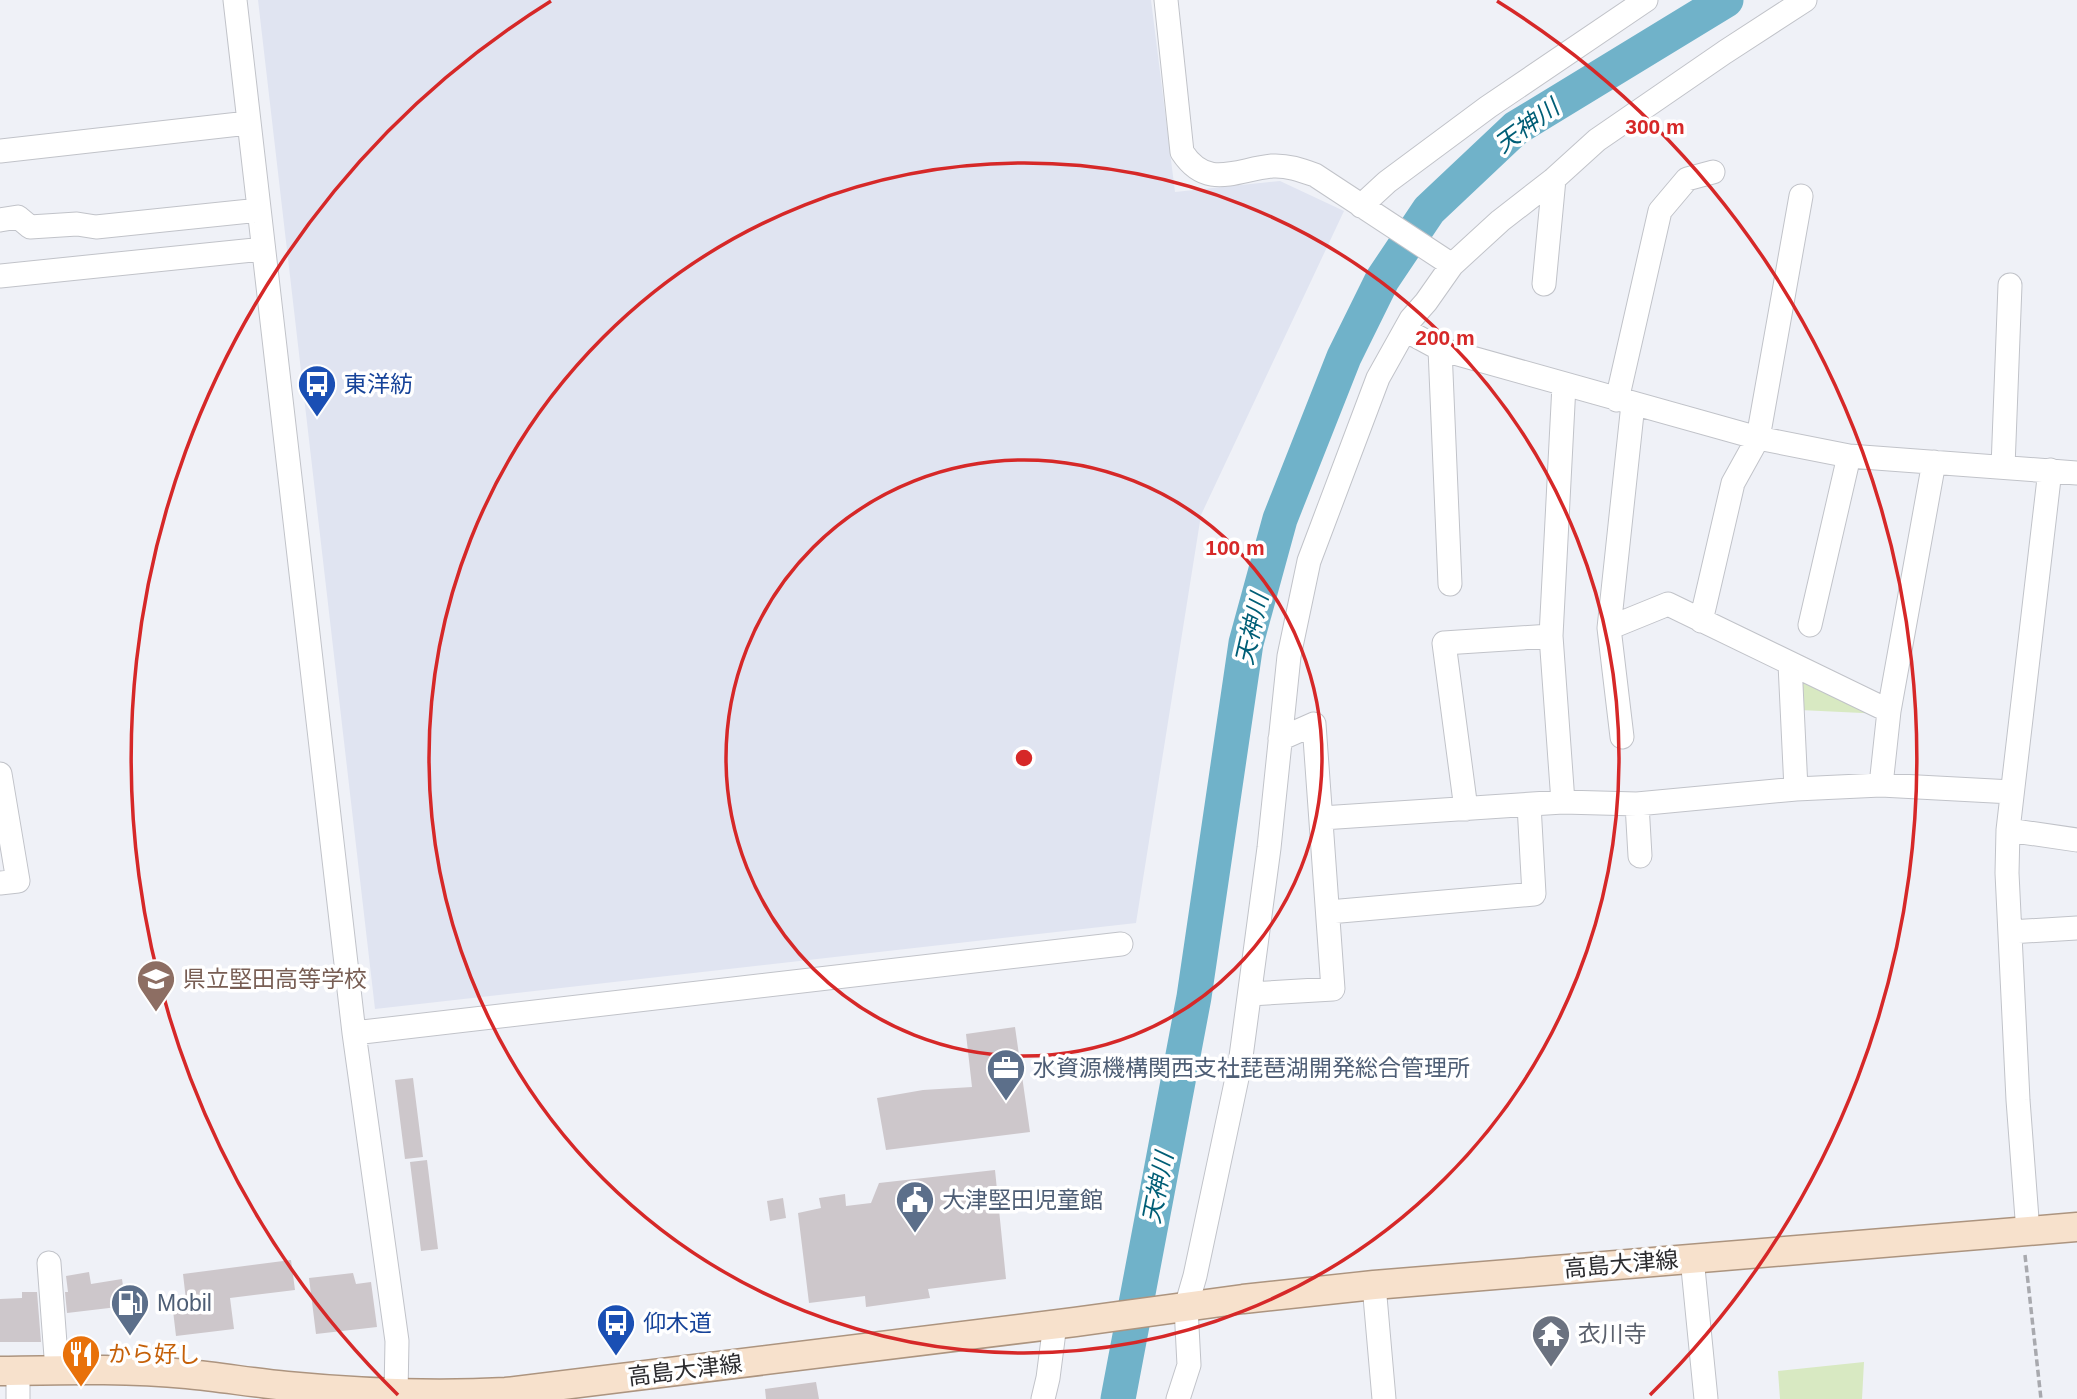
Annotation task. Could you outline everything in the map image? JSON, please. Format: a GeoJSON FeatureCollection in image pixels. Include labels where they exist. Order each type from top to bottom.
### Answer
{"type":"FeatureCollection","features":[{"type":"Feature","properties":{"kind":"main road","name":"高島大津線"},"geometry":{"type":"LineString","coordinates":[[1175,1308],[1374,1285],[2077,1227]]}},
{"type":"Feature","properties":{"kind":"main road"},"geometry":{"type":"LineString","coordinates":[[1065,1323],[1175,1308]]}},
{"type":"Feature","properties":{"kind":"main road","name":"高島大津線"},"geometry":{"type":"LineString","coordinates":[[9,1371],[107,1370],[185,1374],[395,1396],[456,1395],[506,1392],[1065,1323]]}},
{"type":"Feature","properties":{"kind":"street"},"geometry":{"type":"LineString","coordinates":[[235,0],[354,1033],[397,1341],[395,1396]]}},
{"type":"Feature","properties":{"kind":"street"},"geometry":{"type":"LineString","coordinates":[[1166,0],[1182,152],[1191,166],[1204,174],[1214,175],[1275,166],[1293,167],[1315,175],[1447,261]]}},
{"type":"Feature","properties":{"kind":"street"},"geometry":{"type":"LineString","coordinates":[[1369,212],[1387,182],[1488,107],[1646,0]]}},
{"type":"Feature","properties":{"kind":"street"},"geometry":{"type":"LineString","coordinates":[[1178,1399],[1189,1364],[1175,1308],[1195,1276],[1240,1064],[1289,656],[1309,561],[1378,378],[1447,261],[1555,178],[1597,140],[1805,0]]}},
{"type":"Feature","properties":{"kind":"street"},"geometry":{"type":"LineString","coordinates":[[0,151],[248,123]]}},
{"type":"Feature","properties":{"kind":"street"},"geometry":{"type":"LineString","coordinates":[[1622,737],[1609,628],[1625,402],[1660,211],[1686,179],[1713,172]]}},
{"type":"Feature","properties":{"kind":"street"},"geometry":{"type":"LineString","coordinates":[[1544,284],[1555,178]]}},
{"type":"Feature","properties":{"kind":"street"},"geometry":{"type":"LineString","coordinates":[[1701,621],[1732,483],[1758,438],[1801,196]]}},
{"type":"Feature","properties":{"kind":"street"},"geometry":{"type":"LineString","coordinates":[[0,219],[18,217],[30,227],[77,224],[96,227],[258,210]]}},
{"type":"Feature","properties":{"kind":"street"},"geometry":{"type":"LineString","coordinates":[[0,276],[263,249]]}},
{"type":"Feature","properties":{"kind":"street"},"geometry":{"type":"LineString","coordinates":[[2003,467],[2010,285]]}},
{"type":"Feature","properties":{"kind":"street"},"geometry":{"type":"LineString","coordinates":[[1405,330],[1440,349],[1758,438],[1849,456],[2077,473]]}},
{"type":"Feature","properties":{"kind":"street"},"geometry":{"type":"LineString","coordinates":[[1440,349],[1450,584]]}},
{"type":"Feature","properties":{"kind":"street"},"geometry":{"type":"LineString","coordinates":[[1563,803],[1551,636],[1564,385]]}},
{"type":"Feature","properties":{"kind":"street"},"geometry":{"type":"LineString","coordinates":[[1810,625],[1849,456]]}},
{"type":"Feature","properties":{"kind":"street"},"geometry":{"type":"LineString","coordinates":[[1881,785],[1889,711],[1934,462]]}},
{"type":"Feature","properties":{"kind":"street"},"geometry":{"type":"LineString","coordinates":[[2025,1232],[2010,932],[2008,830],[2050,470]]}},
{"type":"Feature","properties":{"kind":"street"},"geometry":{"type":"LineString","coordinates":[[1609,628],[1668,604],[1889,711]]}},
{"type":"Feature","properties":{"kind":"street"},"geometry":{"type":"LineString","coordinates":[[1466,809],[1444,643],[1551,636]]}},
{"type":"Feature","properties":{"kind":"street"},"geometry":{"type":"LineString","coordinates":[[1790,664],[1796,789]]}},
{"type":"Feature","properties":{"kind":"street"},"geometry":{"type":"LineString","coordinates":[[1250,994],[1333,989],[1314,724],[1280,738]]}},
{"type":"Feature","properties":{"kind":"street"},"geometry":{"type":"LineString","coordinates":[[0,774],[18,881],[0,883]]}},
{"type":"Feature","properties":{"kind":"street"},"geometry":{"type":"LineString","coordinates":[[1322,818],[1563,803],[1637,804],[1796,789],[1881,785],[2012,792]]}},
{"type":"Feature","properties":{"kind":"street"},"geometry":{"type":"LineString","coordinates":[[1637,804],[1640,856]]}},
{"type":"Feature","properties":{"kind":"street"},"geometry":{"type":"LineString","coordinates":[[1329,912],[1534,894],[1529,805]]}},
{"type":"Feature","properties":{"kind":"street"},"geometry":{"type":"LineString","coordinates":[[2008,830],[2077,840]]}},
{"type":"Feature","properties":{"kind":"street"},"geometry":{"type":"LineString","coordinates":[[2010,932],[2077,928]]}},
{"type":"Feature","properties":{"kind":"street"},"geometry":{"type":"LineString","coordinates":[[354,1033],[1121,944]]}},
{"type":"Feature","properties":{"kind":"street"},"geometry":{"type":"LineString","coordinates":[[1692,1258],[1706,1399]]}},
{"type":"Feature","properties":{"kind":"street"},"geometry":{"type":"LineString","coordinates":[[49,1263],[57,1370]]}},
{"type":"Feature","properties":{"kind":"street"},"geometry":{"type":"LineString","coordinates":[[1374,1285],[1384,1399]]}},
{"type":"Feature","properties":{"kind":"street"},"geometry":{"type":"LineString","coordinates":[[1043,1399],[1065,1323]]}},
{"type":"Feature","properties":{"kind":"street"},"geometry":{"type":"LineString","coordinates":[[9,1371],[18,1399]]}},
{"type":"Feature","properties":{"kind":"path"},"geometry":{"type":"LineString","coordinates":[[2025,1232],[2041,1399]]}},
{"type":"Feature","properties":{"kind":"shaded area"},"geometry":{"type":"Polygon","coordinates":[[[258,0],[1151,0],[1175,192],[1280,181],[1344,211],[1201,515],[1136,923],[375,1009],[258,0]]]}},
{"type":"Feature","properties":{"kind":"green space"},"geometry":{"type":"Polygon","coordinates":[[[1797,674],[1883,714],[1800,710],[1797,674]]]}},
{"type":"Feature","properties":{"kind":"green space"},"geometry":{"type":"Polygon","coordinates":[[[1864,1362],[1862,1399],[1780,1399],[1778,1371],[1864,1362]]]}},
{"type":"Feature","properties":{"kind":"building"},"geometry":{"type":"Polygon","coordinates":[[[1015,1027],[1030,1132],[886,1150],[877,1098],[923,1090],[972,1087],[966,1034],[1015,1027]]]}},
{"type":"Feature","properties":{"kind":"building"},"geometry":{"type":"Polygon","coordinates":[[[413,1078],[423,1157],[405,1159],[395,1080],[413,1078]]]}},
{"type":"Feature","properties":{"kind":"building"},"geometry":{"type":"Polygon","coordinates":[[[427,1160],[438,1249],[421,1251],[410,1162],[427,1160]]]}},
{"type":"Feature","properties":{"kind":"building"},"geometry":{"type":"Polygon","coordinates":[[[995,1170],[1006,1279],[928,1289],[930,1298],[866,1307],[865,1296],[809,1303],[798,1213],[821,1208],[819,1198],[845,1194],[846,1206],[871,1203],[879,1183],[995,1170]]]}},
{"type":"Feature","properties":{"kind":"building"},"geometry":{"type":"Polygon","coordinates":[[[783,1198],[786,1218],[770,1221],[767,1201],[783,1198]]]}},
{"type":"Feature","properties":{"kind":"building"},"geometry":{"type":"Polygon","coordinates":[[[291,1260],[295,1290],[230,1298],[234,1329],[176,1336],[172,1302],[186,1300],[183,1274],[291,1260]]]}},
{"type":"Feature","properties":{"kind":"building"},"geometry":{"type":"Polygon","coordinates":[[[89,1272],[91,1284],[122,1279],[126,1306],[67,1313],[66,1276],[89,1272]]]}},
{"type":"Feature","properties":{"kind":"building"},"geometry":{"type":"Polygon","coordinates":[[[353,1273],[356,1284],[371,1282],[377,1327],[316,1334],[309,1278],[353,1273]]]}},
{"type":"Feature","properties":{"kind":"building"},"geometry":{"type":"Polygon","coordinates":[[[22,1292],[37,1292],[41,1342],[0,1342],[0,1299],[22,1298],[22,1292]]]}},
{"type":"Feature","properties":{"kind":"building"},"geometry":{"type":"Polygon","coordinates":[[[816,1382],[819,1399],[766,1399],[765,1389],[816,1382]]]}},
{"type":"Feature","properties":{"kind":"waterway","name":"天神川"},"geometry":{"type":"LineString","coordinates":[[1118,1399],[1194,997],[1246,643],[1280,519],[1344,357],[1382,280],[1429,210],[1516,128],[1726,0]]}},
{"type":"Feature","properties":{"kind":"place","name":"東洋紡"},"geometry":{"type":"Point","coordinates":[317,418]}},
{"type":"Feature","properties":{"kind":"place","name":"県立堅田高等学校"},"geometry":{"type":"Point","coordinates":[156,1013]}},
{"type":"Feature","properties":{"kind":"place","name":"水資源機構関西支社琵琶湖開発総合管理所"},"geometry":{"type":"Point","coordinates":[1006,1102]}},
{"type":"Feature","properties":{"kind":"place","name":"大津堅田児童館"},"geometry":{"type":"Point","coordinates":[915,1234]}},
{"type":"Feature","properties":{"kind":"place","name":"Mobil"},"geometry":{"type":"Point","coordinates":[130,1337]}},
{"type":"Feature","properties":{"kind":"place","name":"仰木道"},"geometry":{"type":"Point","coordinates":[616,1357]}},
{"type":"Feature","properties":{"kind":"place","name":"衣川寺"},"geometry":{"type":"Point","coordinates":[1551,1368]}},
{"type":"Feature","properties":{"kind":"place","name":"から好し"},"geometry":{"type":"Point","coordinates":[81,1388]}}]}
